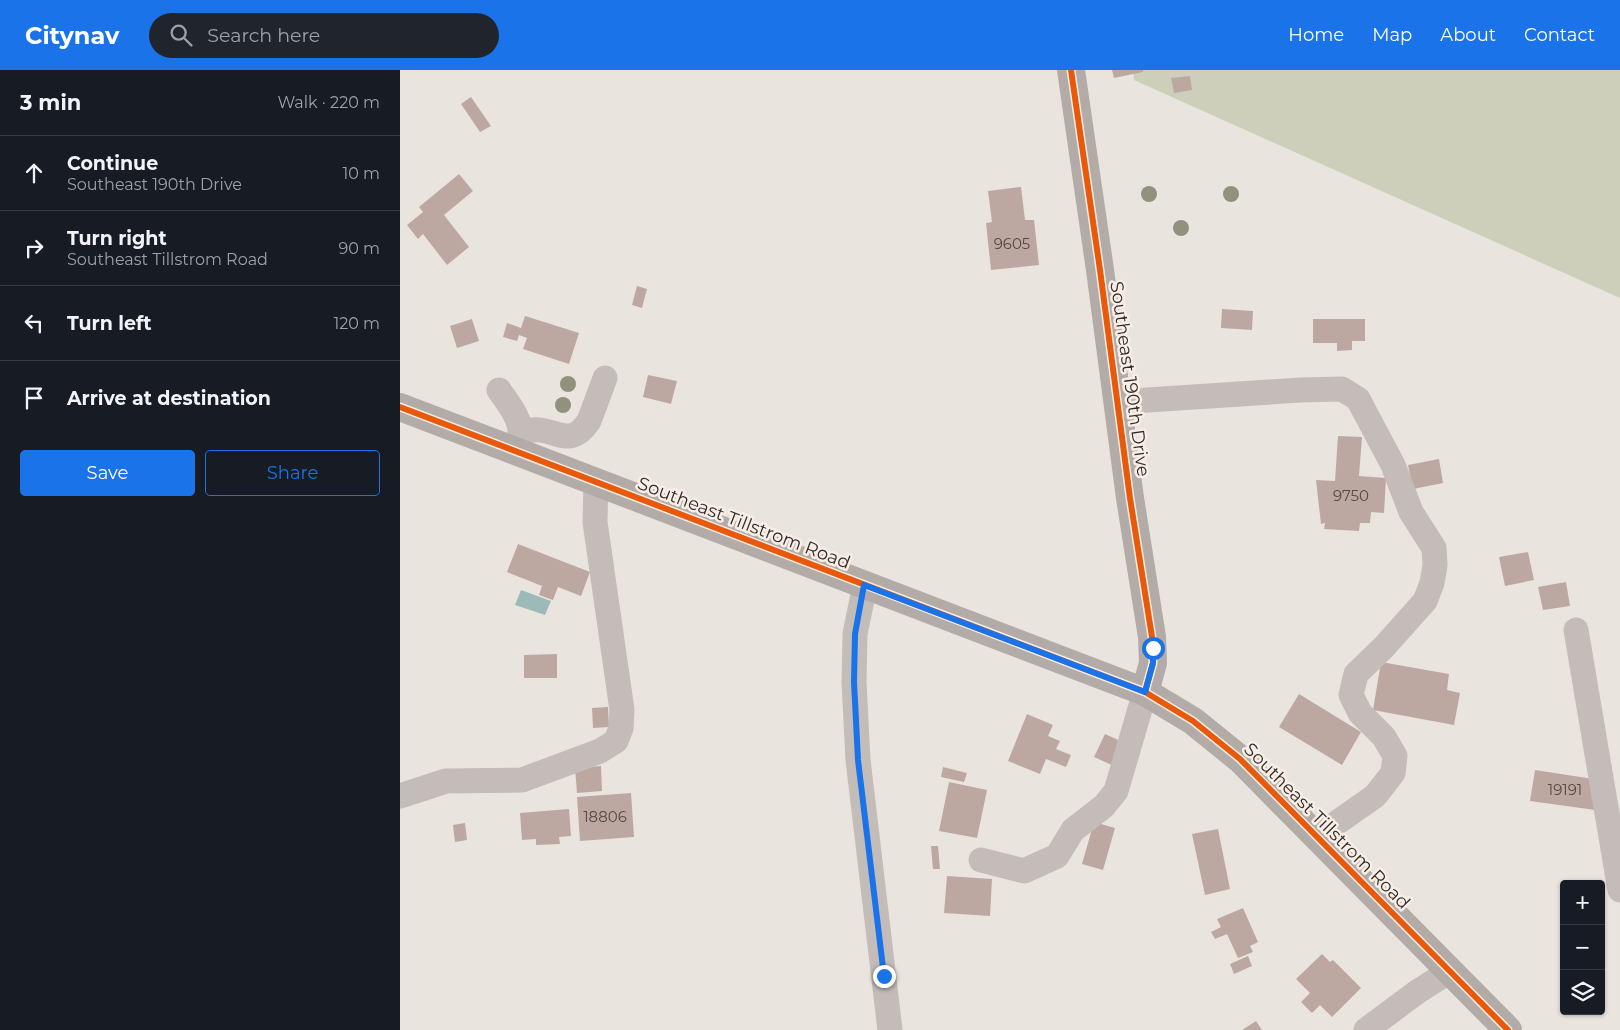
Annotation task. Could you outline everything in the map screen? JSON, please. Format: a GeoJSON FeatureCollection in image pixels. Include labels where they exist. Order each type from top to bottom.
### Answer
{"type":"FeatureCollection","features":[{"type":"Feature","properties":{"kind":"main road","name":"Southeast 190th Drive"},"geometry":{"type":"LineString","coordinates":[[1071,70],[1117,402],[1153,642],[1153,663],[1145,692]]}},
{"type":"Feature","properties":{"kind":"main road","name":"Southeast Tillstrom Road"},"geometry":{"type":"LineString","coordinates":[[400,407],[517,441],[596,482],[1145,692],[1193,721],[1240,759],[1508,1030]]}},
{"type":"Feature","properties":{"kind":"lane"},"geometry":{"type":"LineString","coordinates":[[499,390],[517,420],[517,441],[537,430],[567,437],[574,435],[585,427],[589,421],[605,378]]}},
{"type":"Feature","properties":{"kind":"lane"},"geometry":{"type":"LineString","coordinates":[[1117,402],[1291,391],[1342,390],[1358,399],[1393,465],[1410,512],[1434,548],[1435,565],[1432,583],[1425,601],[1384,647],[1356,674],[1351,695],[1360,713],[1384,737],[1395,756],[1393,773],[1375,796],[1318,836]]}},
{"type":"Feature","properties":{"kind":"lane"},"geometry":{"type":"LineString","coordinates":[[400,796],[446,781],[522,780],[600,751],[616,741],[621,728],[622,710],[595,522],[596,482]]}},
{"type":"Feature","properties":{"kind":"lane"},"geometry":{"type":"LineString","coordinates":[[864,585],[855,634],[854,682],[858,760],[890,1030]]}},
{"type":"Feature","properties":{"kind":"lane"},"geometry":{"type":"LineString","coordinates":[[1576,630],[1620,890]]}},
{"type":"Feature","properties":{"kind":"lane"},"geometry":{"type":"LineString","coordinates":[[981,860],[1024,871],[1057,856],[1073,830],[1104,806],[1116,791],[1145,692]]}},
{"type":"Feature","properties":{"kind":"lane"},"geometry":{"type":"LineString","coordinates":[[1366,1030],[1417,992],[1450,971]]}},
{"type":"Feature","properties":{"kind":"green space"},"geometry":{"type":"Polygon","coordinates":[[[1133,70],[1620,70],[1620,298],[1134,80],[1133,70]]]}},
{"type":"Feature","properties":{"kind":"water"},"geometry":{"type":"Polygon","coordinates":[[[521,590],[551,601],[545,615],[515,605],[521,590]]]}},
{"type":"Feature","properties":{"kind":"building"},"geometry":{"type":"Polygon","coordinates":[[[1112,70],[1143,70],[1143,72],[1114,78],[1112,70]]]}},
{"type":"Feature","properties":{"kind":"building"},"geometry":{"type":"Polygon","coordinates":[[[1190,76],[1192,90],[1174,93],[1171,78],[1190,76]]]}},
{"type":"Feature","properties":{"kind":"building"},"geometry":{"type":"Polygon","coordinates":[[[471,97],[491,126],[480,132],[461,104],[471,97]]]}},
{"type":"Feature","properties":{"kind":"building"},"geometry":{"type":"Polygon","coordinates":[[[459,174],[473,191],[444,215],[469,247],[447,265],[423,234],[418,239],[407,225],[423,212],[419,207],[459,174]]]}},
{"type":"Feature","properties":{"kind":"building"},"geometry":{"type":"Polygon","coordinates":[[[1021,187],[1025,220],[1034,220],[1039,265],[991,270],[986,223],[992,222],[988,191],[1021,187]]]}},
{"type":"Feature","properties":{"kind":"building"},"geometry":{"type":"Polygon","coordinates":[[[637,286],[647,289],[642,308],[632,305],[637,286]]]}},
{"type":"Feature","properties":{"kind":"building"},"geometry":{"type":"Polygon","coordinates":[[[1222,309],[1253,311],[1252,330],[1221,328],[1222,309]]]}},
{"type":"Feature","properties":{"kind":"building"},"geometry":{"type":"Polygon","coordinates":[[[525,316],[579,333],[569,364],[523,349],[527,338],[519,335],[517,341],[503,337],[507,323],[521,328],[525,316]]]}},
{"type":"Feature","properties":{"kind":"building"},"geometry":{"type":"Polygon","coordinates":[[[472,319],[479,341],[457,348],[450,326],[472,319]]]}},
{"type":"Feature","properties":{"kind":"building"},"geometry":{"type":"Polygon","coordinates":[[[1313,319],[1365,319],[1365,341],[1352,341],[1352,350],[1337,351],[1337,343],[1313,343],[1313,319]]]}},
{"type":"Feature","properties":{"kind":"building"},"geometry":{"type":"Polygon","coordinates":[[[648,375],[677,381],[671,404],[643,397],[648,375]]]}},
{"type":"Feature","properties":{"kind":"building"},"geometry":{"type":"Polygon","coordinates":[[[1338,436],[1362,437],[1359,476],[1386,478],[1384,513],[1371,512],[1370,523],[1360,523],[1359,531],[1324,529],[1325,523],[1321,524],[1316,480],[1335,481],[1338,436]]]}},
{"type":"Feature","properties":{"kind":"building"},"geometry":{"type":"Polygon","coordinates":[[[1439,459],[1443,483],[1413,489],[1408,465],[1439,459]]]}},
{"type":"Feature","properties":{"kind":"building"},"geometry":{"type":"Polygon","coordinates":[[[518,544],[590,572],[581,596],[558,587],[553,600],[539,595],[542,586],[507,572],[518,544]]]}},
{"type":"Feature","properties":{"kind":"building"},"geometry":{"type":"Polygon","coordinates":[[[1528,552],[1534,580],[1505,586],[1499,557],[1528,552]]]}},
{"type":"Feature","properties":{"kind":"building"},"geometry":{"type":"Polygon","coordinates":[[[1566,582],[1570,606],[1543,610],[1538,587],[1566,582]]]}},
{"type":"Feature","properties":{"kind":"building"},"geometry":{"type":"Polygon","coordinates":[[[557,654],[557,678],[524,678],[524,655],[557,654]]]}},
{"type":"Feature","properties":{"kind":"building"},"geometry":{"type":"Polygon","coordinates":[[[1381,662],[1449,674],[1447,690],[1460,693],[1454,725],[1373,710],[1381,662]]]}},
{"type":"Feature","properties":{"kind":"building"},"geometry":{"type":"Polygon","coordinates":[[[1299,694],[1361,732],[1342,765],[1279,727],[1299,694]]]}},
{"type":"Feature","properties":{"kind":"building"},"geometry":{"type":"Polygon","coordinates":[[[608,707],[609,727],[593,728],[592,708],[608,707]]]}},
{"type":"Feature","properties":{"kind":"building"},"geometry":{"type":"Polygon","coordinates":[[[1027,714],[1053,725],[1048,736],[1060,741],[1056,749],[1071,755],[1066,767],[1046,759],[1040,774],[1008,761],[1027,714]]]}},
{"type":"Feature","properties":{"kind":"building"},"geometry":{"type":"Polygon","coordinates":[[[1105,734],[1125,743],[1114,766],[1094,757],[1105,734]]]}},
{"type":"Feature","properties":{"kind":"building"},"geometry":{"type":"Polygon","coordinates":[[[601,766],[602,791],[577,793],[575,768],[601,766]]]}},
{"type":"Feature","properties":{"kind":"building"},"geometry":{"type":"Polygon","coordinates":[[[943,767],[967,773],[964,782],[941,777],[943,767]]]}},
{"type":"Feature","properties":{"kind":"building"},"geometry":{"type":"Polygon","coordinates":[[[1535,770],[1600,780],[1595,810],[1530,801],[1535,770]]]}},
{"type":"Feature","properties":{"kind":"building"},"geometry":{"type":"Polygon","coordinates":[[[949,782],[987,790],[977,838],[939,831],[949,782]]]}},
{"type":"Feature","properties":{"kind":"building"},"geometry":{"type":"Polygon","coordinates":[[[631,793],[634,837],[580,841],[577,797],[631,793]]]}},
{"type":"Feature","properties":{"kind":"building"},"geometry":{"type":"Polygon","coordinates":[[[569,809],[571,836],[559,837],[560,844],[536,845],[536,839],[522,840],[520,813],[569,809]]]}},
{"type":"Feature","properties":{"kind":"building"},"geometry":{"type":"Polygon","coordinates":[[[1094,822],[1115,828],[1103,870],[1082,864],[1094,822]]]}},
{"type":"Feature","properties":{"kind":"building"},"geometry":{"type":"Polygon","coordinates":[[[465,823],[467,840],[455,842],[453,825],[465,823]]]}},
{"type":"Feature","properties":{"kind":"building"},"geometry":{"type":"Polygon","coordinates":[[[1218,829],[1230,889],[1205,895],[1192,834],[1218,829]]]}},
{"type":"Feature","properties":{"kind":"building"},"geometry":{"type":"Polygon","coordinates":[[[931,846],[938,846],[940,869],[933,869],[931,846]]]}},
{"type":"Feature","properties":{"kind":"building"},"geometry":{"type":"Polygon","coordinates":[[[947,876],[992,879],[990,916],[944,913],[947,876]]]}},
{"type":"Feature","properties":{"kind":"building"},"geometry":{"type":"Polygon","coordinates":[[[1243,908],[1258,942],[1250,946],[1253,952],[1238,958],[1227,934],[1215,939],[1211,932],[1221,927],[1217,919],[1243,908]]]}},
{"type":"Feature","properties":{"kind":"building"},"geometry":{"type":"Polygon","coordinates":[[[1322,954],[1330,962],[1333,960],[1361,988],[1332,1017],[1320,1005],[1312,1013],[1301,1002],[1310,993],[1296,979],[1322,954]]]}},
{"type":"Feature","properties":{"kind":"building"},"geometry":{"type":"Polygon","coordinates":[[[1248,956],[1252,966],[1234,974],[1230,964],[1248,956]]]}},
{"type":"Feature","properties":{"kind":"building"},"geometry":{"type":"Polygon","coordinates":[[[1256,1021],[1262,1030],[1242,1030],[1256,1021]]]}},
{"type":"Feature","properties":{"kind":"cycle path"},"geometry":{"type":"LineString","coordinates":[[1071,70],[1130,498],[1152,637],[1153,663],[1145,692]]}},
{"type":"Feature","properties":{"kind":"cycle path"},"geometry":{"type":"LineString","coordinates":[[400,407],[1145,692],[1193,721],[1240,759],[1508,1030]]}},
{"type":"Feature","properties":{"kind":"route"},"geometry":{"type":"LineString","coordinates":[[884,976],[858,760],[854,682],[855,634],[864,585],[1145,692],[1153,663],[1153,648]]}}]}
